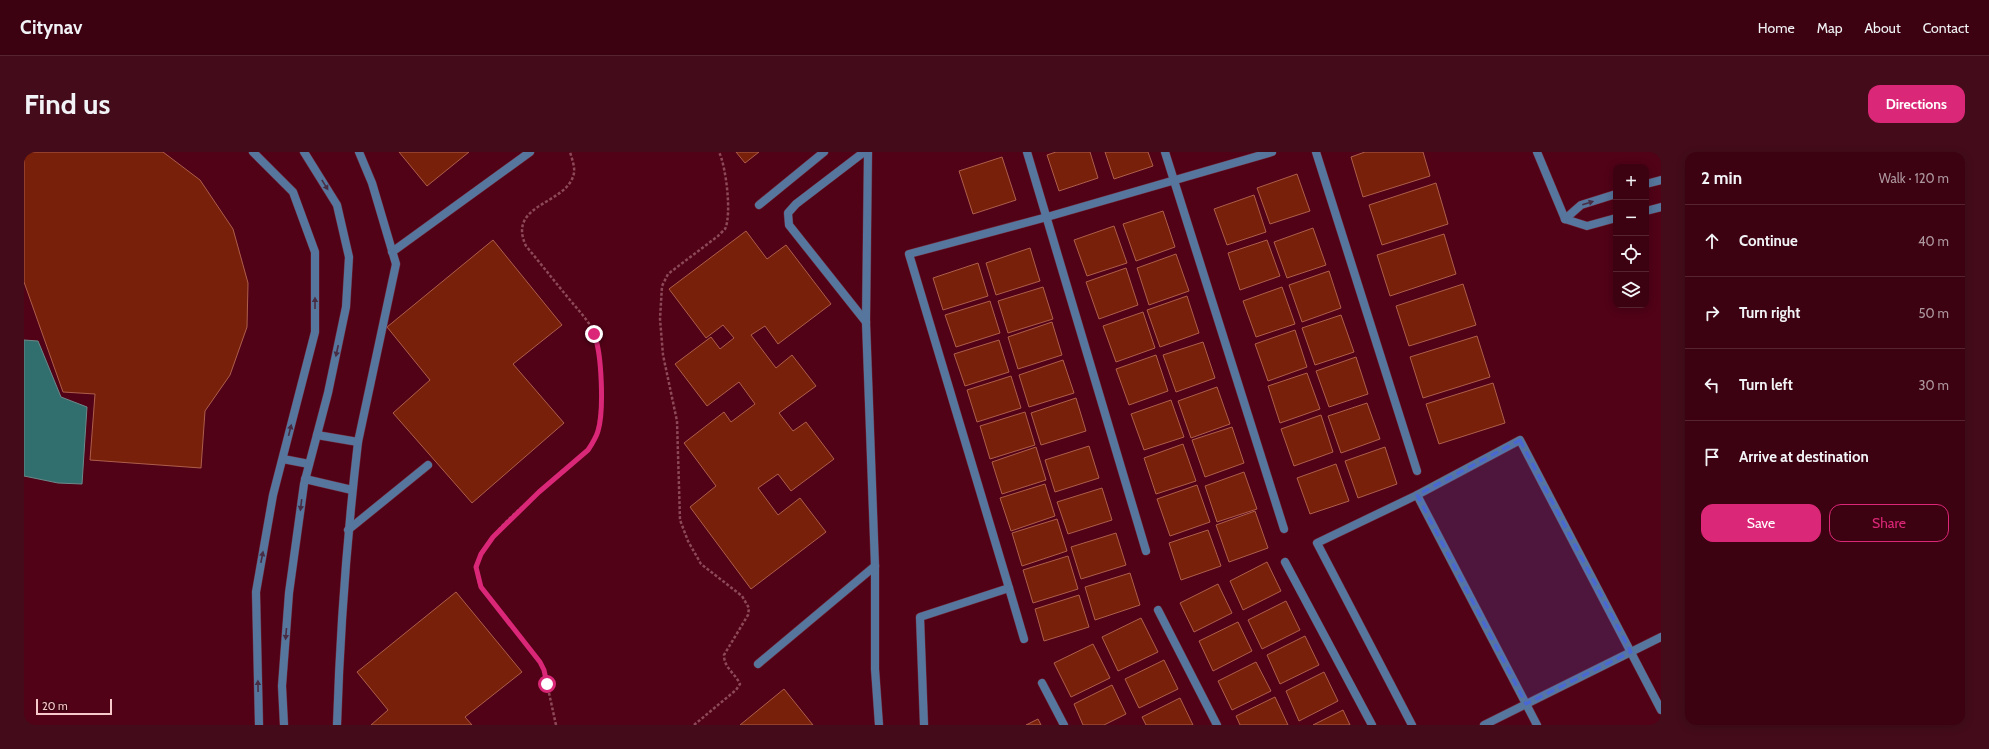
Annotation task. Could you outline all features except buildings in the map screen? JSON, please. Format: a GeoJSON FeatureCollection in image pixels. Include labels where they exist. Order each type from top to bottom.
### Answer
{"type":"FeatureCollection","features":[{"type":"Feature","properties":{"kind":"street"},"geometry":{"type":"LineString","coordinates":[[253,152],[292,192],[315,252],[315,332],[273,495],[256,592],[259,725]]}},
{"type":"Feature","properties":{"kind":"street"},"geometry":{"type":"LineString","coordinates":[[284,725],[282,686],[289,601],[305,479],[328,393],[346,307],[349,257],[337,205],[304,152]]}},
{"type":"Feature","properties":{"kind":"street"},"geometry":{"type":"LineString","coordinates":[[337,725],[339,643],[348,530],[358,442],[396,264],[372,183],[359,152]]}},
{"type":"Feature","properties":{"kind":"street"},"geometry":{"type":"LineString","coordinates":[[392,252],[530,152]]}},
{"type":"Feature","properties":{"kind":"street"},"geometry":{"type":"LineString","coordinates":[[759,205],[824,152]]}},
{"type":"Feature","properties":{"kind":"street"},"geometry":{"type":"LineString","coordinates":[[864,152],[796,204],[788,213],[789,225],[866,322]]}},
{"type":"Feature","properties":{"kind":"street"},"geometry":{"type":"LineString","coordinates":[[868,152],[866,322],[875,566],[875,669],[879,725]]}},
{"type":"Feature","properties":{"kind":"street"},"geometry":{"type":"LineString","coordinates":[[1028,152],[1146,551]]}},
{"type":"Feature","properties":{"kind":"street"},"geometry":{"type":"LineString","coordinates":[[1165,152],[1284,529]]}},
{"type":"Feature","properties":{"kind":"street"},"geometry":{"type":"LineString","coordinates":[[1024,640],[909,254],[1047,217],[1272,152]]}},
{"type":"Feature","properties":{"kind":"street"},"geometry":{"type":"LineString","coordinates":[[1316,152],[1417,471]]}},
{"type":"Feature","properties":{"kind":"street"},"geometry":{"type":"LineString","coordinates":[[1537,152],[1565,219],[1586,226],[1613,219]]}},
{"type":"Feature","properties":{"kind":"street"},"geometry":{"type":"LineString","coordinates":[[1649,183],[1661,180]]}},
{"type":"Feature","properties":{"kind":"street"},"geometry":{"type":"LineString","coordinates":[[1565,219],[1581,205],[1613,195]]}},
{"type":"Feature","properties":{"kind":"street"},"geometry":{"type":"LineString","coordinates":[[1649,210],[1661,207]]}},
{"type":"Feature","properties":{"kind":"street"},"geometry":{"type":"LineString","coordinates":[[317,435],[358,442]]}},
{"type":"Feature","properties":{"kind":"street"},"geometry":{"type":"LineString","coordinates":[[1412,725],[1317,543],[1417,495],[1520,440],[1661,710]]}},
{"type":"Feature","properties":{"kind":"street"},"geometry":{"type":"LineString","coordinates":[[283,459],[309,464]]}},
{"type":"Feature","properties":{"kind":"street"},"geometry":{"type":"LineString","coordinates":[[348,530],[428,465]]}},
{"type":"Feature","properties":{"kind":"street"},"geometry":{"type":"LineString","coordinates":[[305,479],[352,490]]}},
{"type":"Feature","properties":{"kind":"street"},"geometry":{"type":"LineString","coordinates":[[1417,495],[1537,725]]}},
{"type":"Feature","properties":{"kind":"street"},"geometry":{"type":"LineString","coordinates":[[1285,562],[1372,725]]}},
{"type":"Feature","properties":{"kind":"street"},"geometry":{"type":"LineString","coordinates":[[758,664],[875,566]]}},
{"type":"Feature","properties":{"kind":"street"},"geometry":{"type":"LineString","coordinates":[[924,725],[920,617],[1009,588]]}},
{"type":"Feature","properties":{"kind":"street"},"geometry":{"type":"LineString","coordinates":[[1158,610],[1217,725]]}},
{"type":"Feature","properties":{"kind":"street"},"geometry":{"type":"LineString","coordinates":[[1484,725],[1661,637]]}},
{"type":"Feature","properties":{"kind":"street"},"geometry":{"type":"LineString","coordinates":[[1042,683],[1064,725]]}},
{"type":"Feature","properties":{"kind":"path"},"geometry":{"type":"LineString","coordinates":[[556,725],[544,670],[540,662],[481,587],[476,567],[481,554],[493,537],[539,492],[588,450],[598,431],[601,408],[597,340],[586,319],[526,246],[523,232],[525,219],[532,210],[563,192],[569,184],[574,174],[570,152]]}},
{"type":"Feature","properties":{"kind":"path"},"geometry":{"type":"LineString","coordinates":[[694,725],[736,690],[740,684],[727,668],[724,655],[748,615],[750,608],[742,596],[701,564],[688,541],[680,520],[677,421],[663,355],[660,308],[662,286],[668,274],[718,236],[725,228],[728,214],[724,166],[719,152]]}},
{"type":"Feature","properties":{"kind":"highlighted area"},"geometry":{"type":"Polygon","coordinates":[[[1520,440],[1631,652],[1526,704],[1417,495],[1520,440]]]}},
{"type":"Feature","properties":{"kind":"water"},"geometry":{"type":"Polygon","coordinates":[[[24,340],[38,341],[61,397],[87,407],[82,484],[58,483],[24,476],[24,340]]]}},
{"type":"Feature","properties":{"kind":"route"},"geometry":{"type":"LineString","coordinates":[[547,684],[544,670],[540,662],[479,584],[476,567],[478,559],[493,537],[539,492],[588,450],[594,442],[598,431],[601,408],[599,351],[594,334]]}}]}
